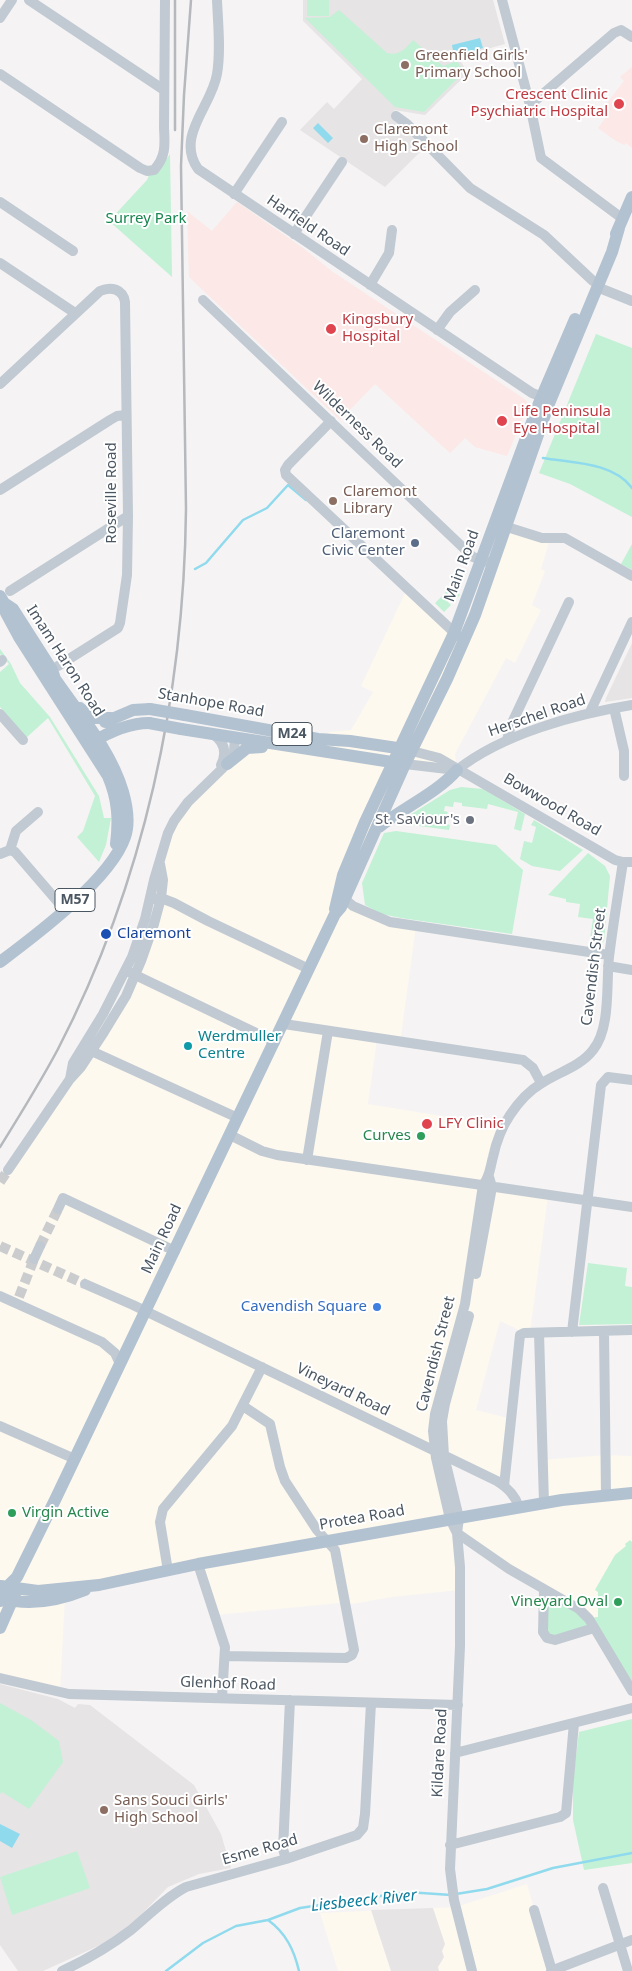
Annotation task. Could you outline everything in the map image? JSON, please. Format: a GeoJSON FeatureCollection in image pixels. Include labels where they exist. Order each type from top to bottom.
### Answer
{"type":"FeatureCollection","features":[{"type":"Feature","properties":{"kind":"main road","name":"Main Road"},"geometry":{"type":"LineString","coordinates":[[341,897],[377,828],[412,751],[459,637],[482,560],[546,398],[595,284],[612,252],[632,197]]}},
{"type":"Feature","properties":{"kind":"main road","name":"Main Road"},"geometry":{"type":"LineString","coordinates":[[0,1628],[7,1593],[75,1459],[335,914],[341,897],[348,863],[391,762],[459,637],[494,564],[546,398]]}},
{"type":"Feature","properties":{"kind":"main road","name":"Imam Haron Road"},"geometry":{"type":"LineString","coordinates":[[5,596],[55,668],[55,678],[89,737]]}},
{"type":"Feature","properties":{"kind":"main road","name":"Imam Haron Road"},"geometry":{"type":"LineString","coordinates":[[5,596],[6,613],[19,637],[89,737]]}},
{"type":"Feature","properties":{"kind":"main road"},"geometry":{"type":"LineString","coordinates":[[55,668],[88,716],[96,720],[111,718]]}},
{"type":"Feature","properties":{"kind":"main road","name":"Stanhope Road"},"geometry":{"type":"LineString","coordinates":[[89,737],[111,718],[133,710],[150,709],[318,739],[350,741],[398,748]]}},
{"type":"Feature","properties":{"kind":"main road"},"geometry":{"type":"LineString","coordinates":[[186,716],[193,722],[229,730],[235,737]]}},
{"type":"Feature","properties":{"kind":"main road","name":"Stanhope Road"},"geometry":{"type":"LineString","coordinates":[[89,737],[139,723],[149,723],[391,762]]}},
{"type":"Feature","properties":{"kind":"main road"},"geometry":{"type":"LineString","coordinates":[[89,737],[108,776],[116,798],[118,816],[114,856]]}},
{"type":"Feature","properties":{"kind":"main road","name":"M57"},"geometry":{"type":"LineString","coordinates":[[0,962],[93,883],[114,856],[125,836],[127,818],[122,791],[110,764],[89,737]]}},
{"type":"Feature","properties":{"kind":"main road"},"geometry":{"type":"LineString","coordinates":[[227,764],[241,751],[250,746],[272,748],[294,746]]}},
{"type":"Feature","properties":{"kind":"main road","name":"Bowwood Road"},"geometry":{"type":"LineString","coordinates":[[398,748],[412,751]]}},
{"type":"Feature","properties":{"kind":"main road","name":"Bowwood Road"},"geometry":{"type":"LineString","coordinates":[[391,762],[405,764]]}},
{"type":"Feature","properties":{"kind":"main road"},"geometry":{"type":"LineString","coordinates":[[377,828],[446,781],[457,770]]}},
{"type":"Feature","properties":{"kind":"main road","name":"Protea Road"},"geometry":{"type":"LineString","coordinates":[[7,1593],[65,1598],[99,1585],[198,1564],[519,1507],[632,1493]]}},
{"type":"Feature","properties":{"kind":"street"},"geometry":{"type":"LineString","coordinates":[[0,18],[12,0]]}},
{"type":"Feature","properties":{"kind":"street"},"geometry":{"type":"LineString","coordinates":[[29,0],[164,90]]}},
{"type":"Feature","properties":{"kind":"street"},"geometry":{"type":"LineString","coordinates":[[0,74],[140,168],[151,171],[156,169],[165,153],[165,0]]}},
{"type":"Feature","properties":{"kind":"street","name":"Harfield Road"},"geometry":{"type":"LineString","coordinates":[[217,0],[217,75],[192,133],[191,151],[194,164],[198,169],[532,393],[546,398]]}},
{"type":"Feature","properties":{"kind":"street"},"geometry":{"type":"LineString","coordinates":[[502,0],[530,105],[541,158],[621,223]]}},
{"type":"Feature","properties":{"kind":"street"},"geometry":{"type":"LineString","coordinates":[[530,105],[614,33],[620,30],[632,37]]}},
{"type":"Feature","properties":{"kind":"street"},"geometry":{"type":"LineString","coordinates":[[396,116],[408,124],[470,188],[544,236],[595,284],[632,301]]}},
{"type":"Feature","properties":{"kind":"street"},"geometry":{"type":"LineString","coordinates":[[234,194],[282,122]]}},
{"type":"Feature","properties":{"kind":"street"},"geometry":{"type":"LineString","coordinates":[[294,234],[342,162]]}},
{"type":"Feature","properties":{"kind":"street"},"geometry":{"type":"LineString","coordinates":[[0,202],[73,251]]}},
{"type":"Feature","properties":{"kind":"street"},"geometry":{"type":"LineString","coordinates":[[370,285],[389,253],[392,230]]}},
{"type":"Feature","properties":{"kind":"street"},"geometry":{"type":"LineString","coordinates":[[0,263],[75,313],[0,384]]}},
{"type":"Feature","properties":{"kind":"street","name":"Roseville Road"},"geometry":{"type":"LineString","coordinates":[[55,668],[120,626],[127,575],[125,298],[117,289],[102,289],[75,313]]}},
{"type":"Feature","properties":{"kind":"street"},"geometry":{"type":"LineString","coordinates":[[437,330],[450,312],[475,290]]}},
{"type":"Feature","properties":{"kind":"street","name":"Wilderness Road"},"geometry":{"type":"LineString","coordinates":[[203,300],[473,557],[494,564]]}},
{"type":"Feature","properties":{"kind":"street"},"geometry":{"type":"LineString","coordinates":[[0,490],[110,420],[126,415]]}},
{"type":"Feature","properties":{"kind":"street"},"geometry":{"type":"LineString","coordinates":[[331,421],[286,468],[286,475],[459,637]]}},
{"type":"Feature","properties":{"kind":"street"},"geometry":{"type":"LineString","coordinates":[[5,596],[128,516]]}},
{"type":"Feature","properties":{"kind":"street"},"geometry":{"type":"LineString","coordinates":[[506,527],[533,536],[550,539],[561,537],[569,540],[632,576]]}},
{"type":"Feature","properties":{"kind":"street"},"geometry":{"type":"LineString","coordinates":[[507,740],[511,725],[569,602]]}},
{"type":"Feature","properties":{"kind":"street"},"geometry":{"type":"LineString","coordinates":[[590,712],[632,622]]}},
{"type":"Feature","properties":{"kind":"street","name":"Herschel Road"},"geometry":{"type":"LineString","coordinates":[[457,770],[475,756],[507,740],[590,712],[632,705]]}},
{"type":"Feature","properties":{"kind":"street"},"geometry":{"type":"LineString","coordinates":[[614,708],[624,751],[624,776]]}},
{"type":"Feature","properties":{"kind":"street"},"geometry":{"type":"LineString","coordinates":[[0,714],[23,740]]}},
{"type":"Feature","properties":{"kind":"street"},"geometry":{"type":"LineString","coordinates":[[214,734],[222,743],[225,753],[217,773]]}},
{"type":"Feature","properties":{"kind":"street"},"geometry":{"type":"LineString","coordinates":[[8,1170],[70,1079],[73,1063],[104,1032],[126,996],[130,973],[162,847],[174,821],[188,802],[227,764],[234,751],[235,737]]}},
{"type":"Feature","properties":{"kind":"street","name":"Bowwood Road"},"geometry":{"type":"LineString","coordinates":[[412,751],[439,758],[615,860],[628,862]]}},
{"type":"Feature","properties":{"kind":"street","name":"Bowwood Road"},"geometry":{"type":"LineString","coordinates":[[405,764],[457,770]]}},
{"type":"Feature","properties":{"kind":"street"},"geometry":{"type":"LineString","coordinates":[[38,812],[16,831],[5,852],[19,856],[64,909]]}},
{"type":"Feature","properties":{"kind":"street"},"geometry":{"type":"LineString","coordinates":[[87,1049],[103,1014],[130,973],[154,924],[161,898],[163,880],[159,862]]}},
{"type":"Feature","properties":{"kind":"street","name":"Cavendish Street"},"geometry":{"type":"LineString","coordinates":[[457,1534],[440,1453],[433,1431],[435,1414],[465,1304],[495,1148],[509,1117],[522,1100],[541,1083],[583,1060],[596,1046],[604,1026],[609,955],[628,862]]}},
{"type":"Feature","properties":{"kind":"street"},"geometry":{"type":"LineString","coordinates":[[341,897],[376,917],[390,922],[609,955]]}},
{"type":"Feature","properties":{"kind":"street"},"geometry":{"type":"LineString","coordinates":[[149,903],[155,898],[161,898],[309,969]]}},
{"type":"Feature","properties":{"kind":"street"},"geometry":{"type":"LineString","coordinates":[[608,966],[632,970]]}},
{"type":"Feature","properties":{"kind":"street"},"geometry":{"type":"LineString","coordinates":[[130,973],[275,1042]]}},
{"type":"Feature","properties":{"kind":"street"},"geometry":{"type":"LineString","coordinates":[[284,1024],[523,1060],[533,1068],[541,1083]]}},
{"type":"Feature","properties":{"kind":"street"},"geometry":{"type":"LineString","coordinates":[[307,1160],[328,1031]]}},
{"type":"Feature","properties":{"kind":"street"},"geometry":{"type":"LineString","coordinates":[[104,1032],[103,1048],[106,1059]]}},
{"type":"Feature","properties":{"kind":"street"},"geometry":{"type":"LineString","coordinates":[[87,1049],[238,1118]]}},
{"type":"Feature","properties":{"kind":"street"},"geometry":{"type":"LineString","coordinates":[[572,1332],[601,1085],[605,1079],[612,1077],[632,1080]]}},
{"type":"Feature","properties":{"kind":"street"},"geometry":{"type":"LineString","coordinates":[[230,1135],[269,1153],[307,1160],[488,1183],[588,1202],[632,1207]]}},
{"type":"Feature","properties":{"kind":"street"},"geometry":{"type":"LineString","coordinates":[[58,1209],[62,1198],[175,1251]]}},
{"type":"Feature","properties":{"kind":"street"},"geometry":{"type":"LineString","coordinates":[[34,1259],[40,1246]]}},
{"type":"Feature","properties":{"kind":"street","name":"Vineyard Road"},"geometry":{"type":"LineString","coordinates":[[86,1284],[440,1453],[504,1486],[516,1498],[519,1507]]}},
{"type":"Feature","properties":{"kind":"street"},"geometry":{"type":"LineString","coordinates":[[0,1296],[17,1300],[102,1342],[115,1353],[120,1364]]}},
{"type":"Feature","properties":{"kind":"street"},"geometry":{"type":"LineString","coordinates":[[504,1486],[519,1338],[524,1333],[632,1330]]}},
{"type":"Feature","properties":{"kind":"street"},"geometry":{"type":"LineString","coordinates":[[604,1331],[606,1495]]}},
{"type":"Feature","properties":{"kind":"street"},"geometry":{"type":"LineString","coordinates":[[539,1333],[544,1503]]}},
{"type":"Feature","properties":{"kind":"street"},"geometry":{"type":"LineString","coordinates":[[168,1571],[161,1530],[161,1514],[163,1509],[232,1426],[262,1367]]}},
{"type":"Feature","properties":{"kind":"street"},"geometry":{"type":"LineString","coordinates":[[225,1656],[346,1658],[352,1655],[354,1646],[335,1550],[305,1513],[285,1480],[280,1468],[270,1424],[243,1406]]}},
{"type":"Feature","properties":{"kind":"street"},"geometry":{"type":"LineString","coordinates":[[0,1426],[75,1459]]}},
{"type":"Feature","properties":{"kind":"street"},"geometry":{"type":"LineString","coordinates":[[457,1534],[494,1560],[579,1609],[589,1618],[632,1691]]}},
{"type":"Feature","properties":{"kind":"street","name":"Kildare Road"},"geometry":{"type":"LineString","coordinates":[[457,1534],[460,1646],[450,1845],[451,1886],[472,1971]]}},
{"type":"Feature","properties":{"kind":"street"},"geometry":{"type":"LineString","coordinates":[[198,1564],[225,1647],[222,1698]]}},
{"type":"Feature","properties":{"kind":"street"},"geometry":{"type":"LineString","coordinates":[[544,1590],[543,1631],[547,1638],[554,1640],[594,1628]]}},
{"type":"Feature","properties":{"kind":"street","name":"Glenhof Road"},"geometry":{"type":"LineString","coordinates":[[0,1678],[68,1694],[458,1705]]}},
{"type":"Feature","properties":{"kind":"street"},"geometry":{"type":"LineString","coordinates":[[286,1859],[284,1849],[290,1700]]}},
{"type":"Feature","properties":{"kind":"street","name":"Esme Road"},"geometry":{"type":"LineString","coordinates":[[62,1971],[109,1946],[131,1930],[175,1892],[186,1887],[352,1838],[363,1828],[365,1814],[370,1703]]}},
{"type":"Feature","properties":{"kind":"street"},"geometry":{"type":"LineString","coordinates":[[455,1753],[632,1708]]}},
{"type":"Feature","properties":{"kind":"street"},"geometry":{"type":"LineString","coordinates":[[450,1845],[566,1814],[574,1723]]}},
{"type":"Feature","properties":{"kind":"street"},"geometry":{"type":"LineString","coordinates":[[604,1888],[628,1971]]}},
{"type":"Feature","properties":{"kind":"street"},"geometry":{"type":"LineString","coordinates":[[534,1910],[552,1971],[632,1940]]}},
{"type":"Feature","properties":{"kind":"shaded area","name":"Greenfield Girls' Primary School"},"geometry":{"type":"Polygon","coordinates":[[[303,0],[493,0],[505,44],[458,57],[468,73],[425,115],[394,110],[424,148],[385,187],[300,130],[327,102],[334,109],[362,79],[303,21],[303,0]]]}},
{"type":"Feature","properties":{"kind":"shaded area","name":"Crescent Clinic Psychiatric Hospital"},"geometry":{"type":"Polygon","coordinates":[[[632,67],[632,148],[626,143],[624,145],[616,141],[598,128],[607,116],[601,111],[624,81],[620,77],[632,67]]]}},
{"type":"Feature","properties":{"kind":"shaded area","name":"Kingsbury Hospital"},"geometry":{"type":"Polygon","coordinates":[[[237,202],[303,248],[333,272],[526,400],[528,405],[507,456],[475,447],[465,438],[450,453],[375,384],[340,420],[189,277],[187,211],[212,231],[237,202]]]}},
{"type":"Feature","properties":{"kind":"shaded area"},"geometry":{"type":"Polygon","coordinates":[[[507,527],[550,539],[541,569],[545,571],[532,605],[541,610],[515,663],[506,658],[455,754],[457,770],[405,765],[345,900],[353,906],[416,926],[400,1043],[377,1039],[368,1104],[504,1126],[495,1148],[492,1186],[548,1196],[530,1333],[519,1338],[517,1329],[500,1321],[476,1410],[512,1419],[505,1480],[435,1451],[450,1519],[544,1503],[542,1460],[606,1455],[632,1456],[632,1542],[625,1544],[626,1546],[615,1555],[595,1589],[598,1591],[598,1617],[589,1619],[458,1534],[460,1590],[392,1597],[352,1604],[340,1603],[215,1615],[198,1564],[65,1598],[60,1693],[0,1678],[0,1182],[104,1032],[154,924],[159,862],[168,833],[222,770],[235,737],[337,753],[328,732],[351,730],[373,692],[361,686],[407,589],[464,641],[507,527]]]}},
{"type":"Feature","properties":{"kind":"shaded area"},"geometry":{"type":"Polygon","coordinates":[[[632,643],[632,698],[605,702],[606,698],[632,643]]]}},
{"type":"Feature","properties":{"kind":"shaded area","name":"Sans Souci Girls' High School"},"geometry":{"type":"Polygon","coordinates":[[[0,1684],[58,1699],[75,1708],[78,1704],[90,1705],[194,1785],[221,1834],[231,1868],[199,1874],[168,1887],[129,1927],[107,1942],[43,1971],[18,1971],[0,1945],[0,1684]]]}},
{"type":"Feature","properties":{"kind":"shaded area"},"geometry":{"type":"Polygon","coordinates":[[[527,1884],[552,1971],[338,1971],[320,1913],[456,1907],[527,1884]]]}},
{"type":"Feature","properties":{"kind":"shaded area"},"geometry":{"type":"Polygon","coordinates":[[[433,1908],[445,1944],[442,1951],[444,1957],[438,1967],[439,1971],[391,1971],[371,1910],[433,1908]]]}},
{"type":"Feature","properties":{"kind":"green space"},"geometry":{"type":"Polygon","coordinates":[[[307,0],[329,0],[329,16],[307,16],[307,0]]]}},
{"type":"Feature","properties":{"kind":"green space"},"geometry":{"type":"Polygon","coordinates":[[[339,10],[387,53],[399,53],[413,40],[443,66],[457,61],[464,72],[424,112],[395,107],[305,18],[330,17],[339,10]]]}},
{"type":"Feature","properties":{"kind":"green space","name":"Surrey Park"},"geometry":{"type":"Polygon","coordinates":[[[170,154],[172,277],[109,221],[147,180],[149,175],[159,170],[170,154]]]}},
{"type":"Feature","properties":{"kind":"green space"},"geometry":{"type":"Polygon","coordinates":[[[596,334],[632,348],[632,517],[570,484],[539,473],[596,334]]]}},
{"type":"Feature","properties":{"kind":"green space"},"geometry":{"type":"Polygon","coordinates":[[[632,544],[632,570],[621,564],[632,544]]]}},
{"type":"Feature","properties":{"kind":"green space"},"geometry":{"type":"Polygon","coordinates":[[[451,586],[460,595],[453,602],[445,593],[451,586]]]}},
{"type":"Feature","properties":{"kind":"green space"},"geometry":{"type":"Polygon","coordinates":[[[442,596],[451,605],[444,612],[435,603],[442,596]]]}},
{"type":"Feature","properties":{"kind":"green space"},"geometry":{"type":"Polygon","coordinates":[[[0,649],[11,664],[20,683],[50,717],[99,796],[104,818],[111,818],[106,845],[99,862],[77,837],[83,831],[95,796],[48,718],[26,738],[0,707],[0,672],[9,664],[0,654],[0,649]]]}},
{"type":"Feature","properties":{"kind":"green space"},"geometry":{"type":"Polygon","coordinates":[[[461,787],[483,789],[525,814],[521,831],[514,829],[518,812],[488,804],[487,809],[462,806],[462,803],[454,802],[453,807],[445,806],[444,811],[448,812],[443,822],[450,825],[449,830],[397,823],[450,790],[461,787]]]}},
{"type":"Feature","properties":{"kind":"green space"},"geometry":{"type":"Polygon","coordinates":[[[534,820],[583,850],[560,871],[532,866],[520,859],[524,841],[532,843],[536,827],[531,825],[534,820]]]}},
{"type":"Feature","properties":{"kind":"green space"},"geometry":{"type":"Polygon","coordinates":[[[396,831],[496,845],[523,870],[512,934],[401,918],[382,914],[365,905],[362,883],[384,833],[396,831]]]}},
{"type":"Feature","properties":{"kind":"green space"},"geometry":{"type":"Polygon","coordinates":[[[588,853],[605,866],[610,876],[604,941],[596,947],[589,946],[593,919],[578,917],[580,904],[566,902],[566,899],[548,895],[588,853]]]}},
{"type":"Feature","properties":{"kind":"green space"},"geometry":{"type":"Polygon","coordinates":[[[588,1263],[627,1268],[625,1286],[632,1287],[632,1324],[579,1325],[588,1263]]]}},
{"type":"Feature","properties":{"kind":"green space"},"geometry":{"type":"Polygon","coordinates":[[[630,1540],[632,1542],[632,1691],[594,1628],[554,1640],[543,1631],[544,1590],[589,1618],[598,1617],[598,1592],[595,1590],[615,1555],[630,1540]]]}},
{"type":"Feature","properties":{"kind":"green space"},"geometry":{"type":"Polygon","coordinates":[[[0,1703],[31,1720],[59,1741],[63,1762],[29,1809],[2,1792],[0,1794],[0,1703]]]}},
{"type":"Feature","properties":{"kind":"green space"},"geometry":{"type":"Polygon","coordinates":[[[632,1719],[632,1863],[584,1870],[573,1820],[573,1781],[579,1732],[632,1719]]]}},
{"type":"Feature","properties":{"kind":"green space"},"geometry":{"type":"Polygon","coordinates":[[[77,1851],[90,1888],[12,1915],[0,1877],[77,1851]]]}},
{"type":"Feature","properties":{"kind":"water"},"geometry":{"type":"Polygon","coordinates":[[[480,38],[483,48],[454,56],[452,45],[480,38]]]}},
{"type":"Feature","properties":{"kind":"water"},"geometry":{"type":"Polygon","coordinates":[[[318,123],[333,138],[328,143],[313,128],[318,123]]]}},
{"type":"Feature","properties":{"kind":"water"},"geometry":{"type":"Polygon","coordinates":[[[0,1824],[20,1834],[12,1848],[0,1841],[0,1824]]]}},
{"type":"Feature","properties":{"kind":"waterway"},"geometry":{"type":"LineString","coordinates":[[543,458],[603,468],[624,479],[632,488]]}},
{"type":"Feature","properties":{"kind":"waterway"},"geometry":{"type":"LineString","coordinates":[[195,569],[206,563],[243,520],[267,508],[288,485],[306,500]]}},
{"type":"Feature","properties":{"kind":"waterway","name":"Liesbeeck River"},"geometry":{"type":"LineString","coordinates":[[456,1894],[487,1889],[553,1868],[632,1853]]}},
{"type":"Feature","properties":{"kind":"waterway","name":"Liesbeeck River"},"geometry":{"type":"LineString","coordinates":[[166,1971],[203,1943],[236,1926],[268,1920],[300,1908],[407,1892],[451,1895]]}},
{"type":"Feature","properties":{"kind":"waterway"},"geometry":{"type":"LineString","coordinates":[[268,1920],[280,1930],[288,1942],[295,1956],[299,1971]]}},
{"type":"Feature","properties":{"kind":"tunnel"},"geometry":{"type":"LineString","coordinates":[[0,1182],[8,1170]]}},
{"type":"Feature","properties":{"kind":"tunnel"},"geometry":{"type":"LineString","coordinates":[[40,1246],[58,1209]]}},
{"type":"Feature","properties":{"kind":"tunnel"},"geometry":{"type":"LineString","coordinates":[[0,1246],[85,1284]]}},
{"type":"Feature","properties":{"kind":"tunnel"},"geometry":{"type":"LineString","coordinates":[[19,1297],[34,1259]]}},
{"type":"Feature","properties":{"kind":"railway"},"geometry":{"type":"LineString","coordinates":[[175,0],[175,130]]}},
{"type":"Feature","properties":{"kind":"railway"},"geometry":{"type":"LineString","coordinates":[[0,1147],[58,1049],[88,986],[114,921],[136,854],[167,718],[177,648],[183,579],[186,509],[181,166],[191,0]]}},
{"type":"Feature","properties":{"kind":"place","name":"Greenfield Girls' Primary School"},"geometry":{"type":"Point","coordinates":[405,65]}},
{"type":"Feature","properties":{"kind":"place","name":"Crescent Clinic Psychiatric Hospital"},"geometry":{"type":"Point","coordinates":[619,104]}},
{"type":"Feature","properties":{"kind":"place","name":"Claremont High School"},"geometry":{"type":"Point","coordinates":[364,139]}},
{"type":"Feature","properties":{"kind":"place","name":"Kingsbury Hospital"},"geometry":{"type":"Point","coordinates":[331,329]}},
{"type":"Feature","properties":{"kind":"place","name":"Life Peninsula Eye Hospital"},"geometry":{"type":"Point","coordinates":[502,421]}},
{"type":"Feature","properties":{"kind":"place","name":"Claremont Library"},"geometry":{"type":"Point","coordinates":[333,501]}},
{"type":"Feature","properties":{"kind":"place","name":"Claremont Civic Center"},"geometry":{"type":"Point","coordinates":[415,543]}},
{"type":"Feature","properties":{"kind":"place","name":"St. Saviour's"},"geometry":{"type":"Point","coordinates":[470,820]}},
{"type":"Feature","properties":{"kind":"place","name":"Claremont"},"geometry":{"type":"Point","coordinates":[106,934]}},
{"type":"Feature","properties":{"kind":"place","name":"Werdmuller Centre"},"geometry":{"type":"Point","coordinates":[188,1046]}},
{"type":"Feature","properties":{"kind":"place","name":"LFY Clinic"},"geometry":{"type":"Point","coordinates":[427,1124]}},
{"type":"Feature","properties":{"kind":"place","name":"Curves"},"geometry":{"type":"Point","coordinates":[421,1136]}},
{"type":"Feature","properties":{"kind":"place","name":"Cavendish Square"},"geometry":{"type":"Point","coordinates":[377,1307]}},
{"type":"Feature","properties":{"kind":"place","name":"Virgin Active"},"geometry":{"type":"Point","coordinates":[12,1513]}},
{"type":"Feature","properties":{"kind":"place","name":"Vineyard Oval"},"geometry":{"type":"Point","coordinates":[618,1602]}},
{"type":"Feature","properties":{"kind":"place","name":"Sans Souci Girls' High School"},"geometry":{"type":"Point","coordinates":[104,1810]}}]}
